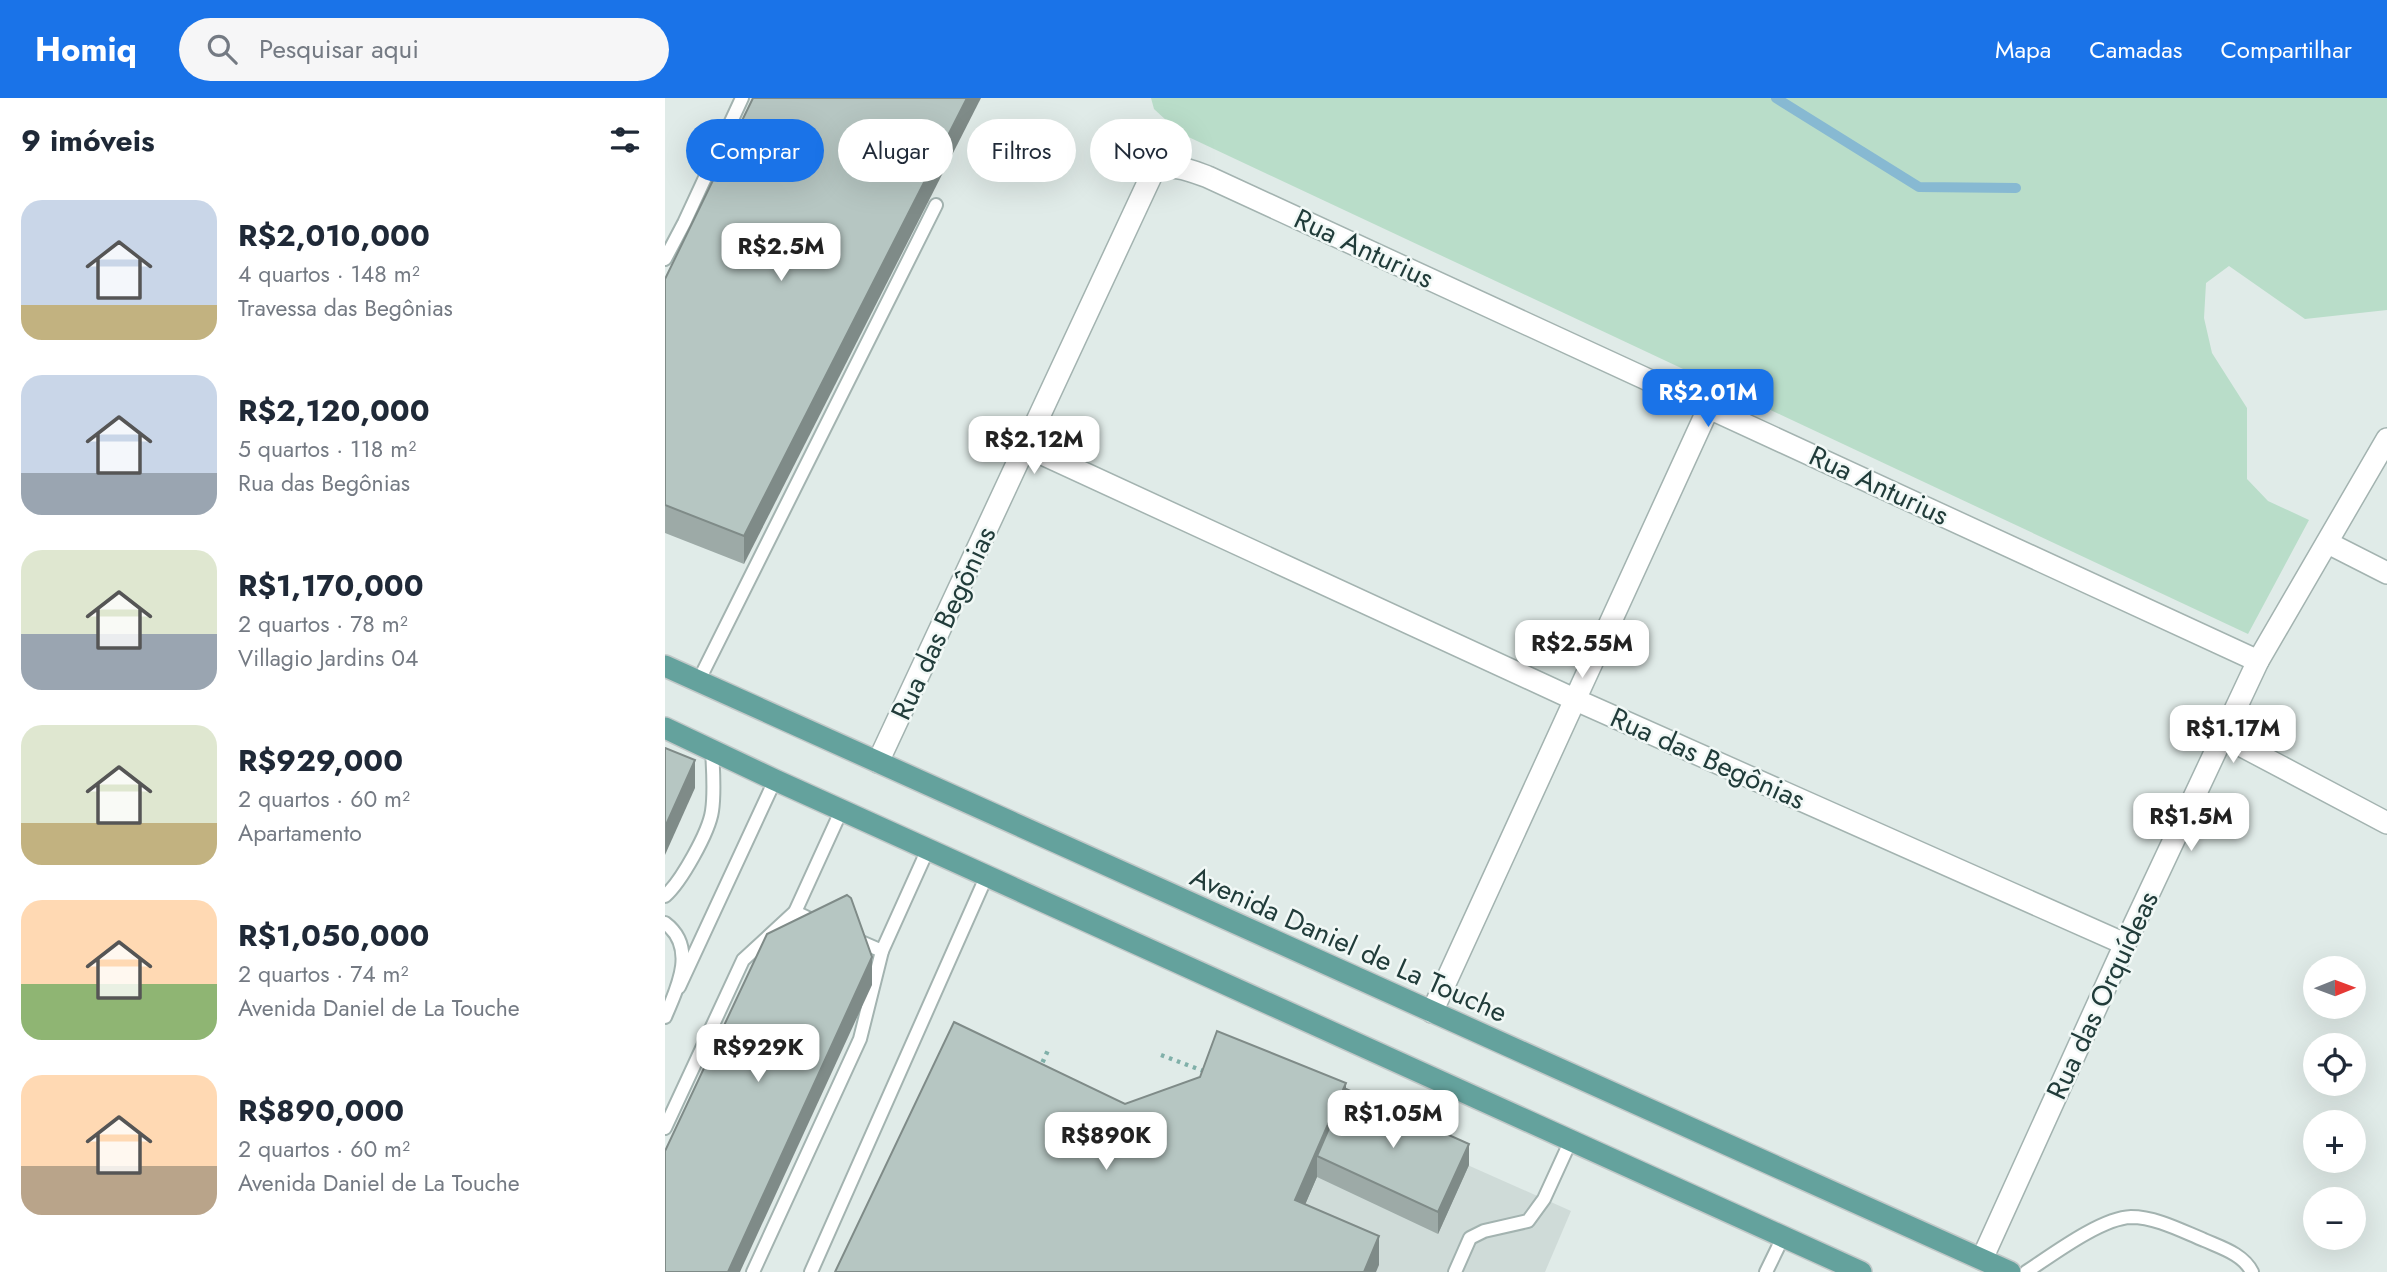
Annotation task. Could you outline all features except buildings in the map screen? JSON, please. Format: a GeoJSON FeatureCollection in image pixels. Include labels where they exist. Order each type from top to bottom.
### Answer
{"type":"FeatureCollection","features":[{"type":"Feature","properties":{"kind":"main road","name":"Avenida Daniel de La Touche"},"geometry":{"type":"LineString","coordinates":[[665,666],[2010,1272]]}},
{"type":"Feature","properties":{"kind":"main road"},"geometry":{"type":"LineString","coordinates":[[665,728],[1861,1272]]}},
{"type":"Feature","properties":{"kind":"street","name":"Rua Anturius"},"geometry":{"type":"LineString","coordinates":[[1192,172],[2259,661]]}},
{"type":"Feature","properties":{"kind":"street","name":"Rua das Begônias"},"geometry":{"type":"LineString","coordinates":[[878,762],[1148,182]]}},
{"type":"Feature","properties":{"kind":"street"},"geometry":{"type":"LineString","coordinates":[[1432,1013],[1709,407]]}},
{"type":"Feature","properties":{"kind":"street","name":"Rua das Orquídeas"},"geometry":{"type":"LineString","coordinates":[[1982,1259],[2125,944],[2259,661],[2387,439]]}},
{"type":"Feature","properties":{"kind":"street","name":"Rua das Begônias"},"geometry":{"type":"LineString","coordinates":[[1025,446],[1576,700],[2125,944]]}},
{"type":"Feature","properties":{"kind":"street"},"geometry":{"type":"LineString","coordinates":[[2328,542],[2387,573]]}},
{"type":"Feature","properties":{"kind":"street"},"geometry":{"type":"LineString","coordinates":[[2223,736],[2387,823]]}},
{"type":"Feature","properties":{"kind":"lane"},"geometry":{"type":"LineString","coordinates":[[665,259],[743,98]]}},
{"type":"Feature","properties":{"kind":"lane"},"geometry":{"type":"LineString","coordinates":[[698,681],[936,205]]}},
{"type":"Feature","properties":{"kind":"lane"},"geometry":{"type":"LineString","coordinates":[[665,897],[683,877],[711,815],[714,784],[712,750]]}},
{"type":"Feature","properties":{"kind":"lane"},"geometry":{"type":"LineString","coordinates":[[665,1017],[775,780]]}},
{"type":"Feature","properties":{"kind":"lane"},"geometry":{"type":"LineString","coordinates":[[665,1128],[743,960],[795,912],[842,809]]}},
{"type":"Feature","properties":{"kind":"lane"},"geometry":{"type":"LineString","coordinates":[[754,1272],[860,1039],[882,951],[928,849]]}},
{"type":"Feature","properties":{"kind":"lane"},"geometry":{"type":"LineString","coordinates":[[811,1272],[987,876]]}},
{"type":"Feature","properties":{"kind":"lane"},"geometry":{"type":"LineString","coordinates":[[795,912],[832,929]]}},
{"type":"Feature","properties":{"kind":"lane"},"geometry":{"type":"LineString","coordinates":[[665,923],[677,937],[682,949],[683,966],[679,987]]}},
{"type":"Feature","properties":{"kind":"lane"},"geometry":{"type":"LineString","coordinates":[[845,935],[882,951]]}},
{"type":"Feature","properties":{"kind":"lane"},"geometry":{"type":"LineString","coordinates":[[1455,1272],[1469,1238],[1484,1231],[1528,1221],[1544,1199],[1571,1140]]}},
{"type":"Feature","properties":{"kind":"lane"},"geometry":{"type":"LineString","coordinates":[[2027,1272],[2082,1234],[2129,1217],[2146,1219],[2176,1229],[2229,1251],[2247,1262],[2252,1272]]}},
{"type":"Feature","properties":{"kind":"lane"},"geometry":{"type":"LineString","coordinates":[[1766,1272],[1783,1237]]}},
{"type":"Feature","properties":{"kind":"path"},"geometry":{"type":"LineString","coordinates":[[1036,1078],[1049,1048]]}},
{"type":"Feature","properties":{"kind":"path"},"geometry":{"type":"LineString","coordinates":[[1161,1055],[1211,1074]]}},
{"type":"Feature","properties":{"kind":"shaded area"},"geometry":{"type":"Polygon","coordinates":[[[1346,1111],[1571,1211],[1545,1272],[1276,1272],[1346,1111]]]}},
{"type":"Feature","properties":{"kind":"green space"},"geometry":{"type":"Polygon","coordinates":[[[1151,98],[2387,98],[2387,310],[2305,319],[2229,266],[2206,283],[2204,318],[2212,353],[2247,408],[2247,479],[2268,501],[2309,520],[2248,634],[1192,139],[1192,119],[1165,119],[1154,109],[1151,98]]]}},
{"type":"Feature","properties":{"kind":"waterway"},"geometry":{"type":"LineString","coordinates":[[1776,98],[1919,187],[2016,188]]}}]}
